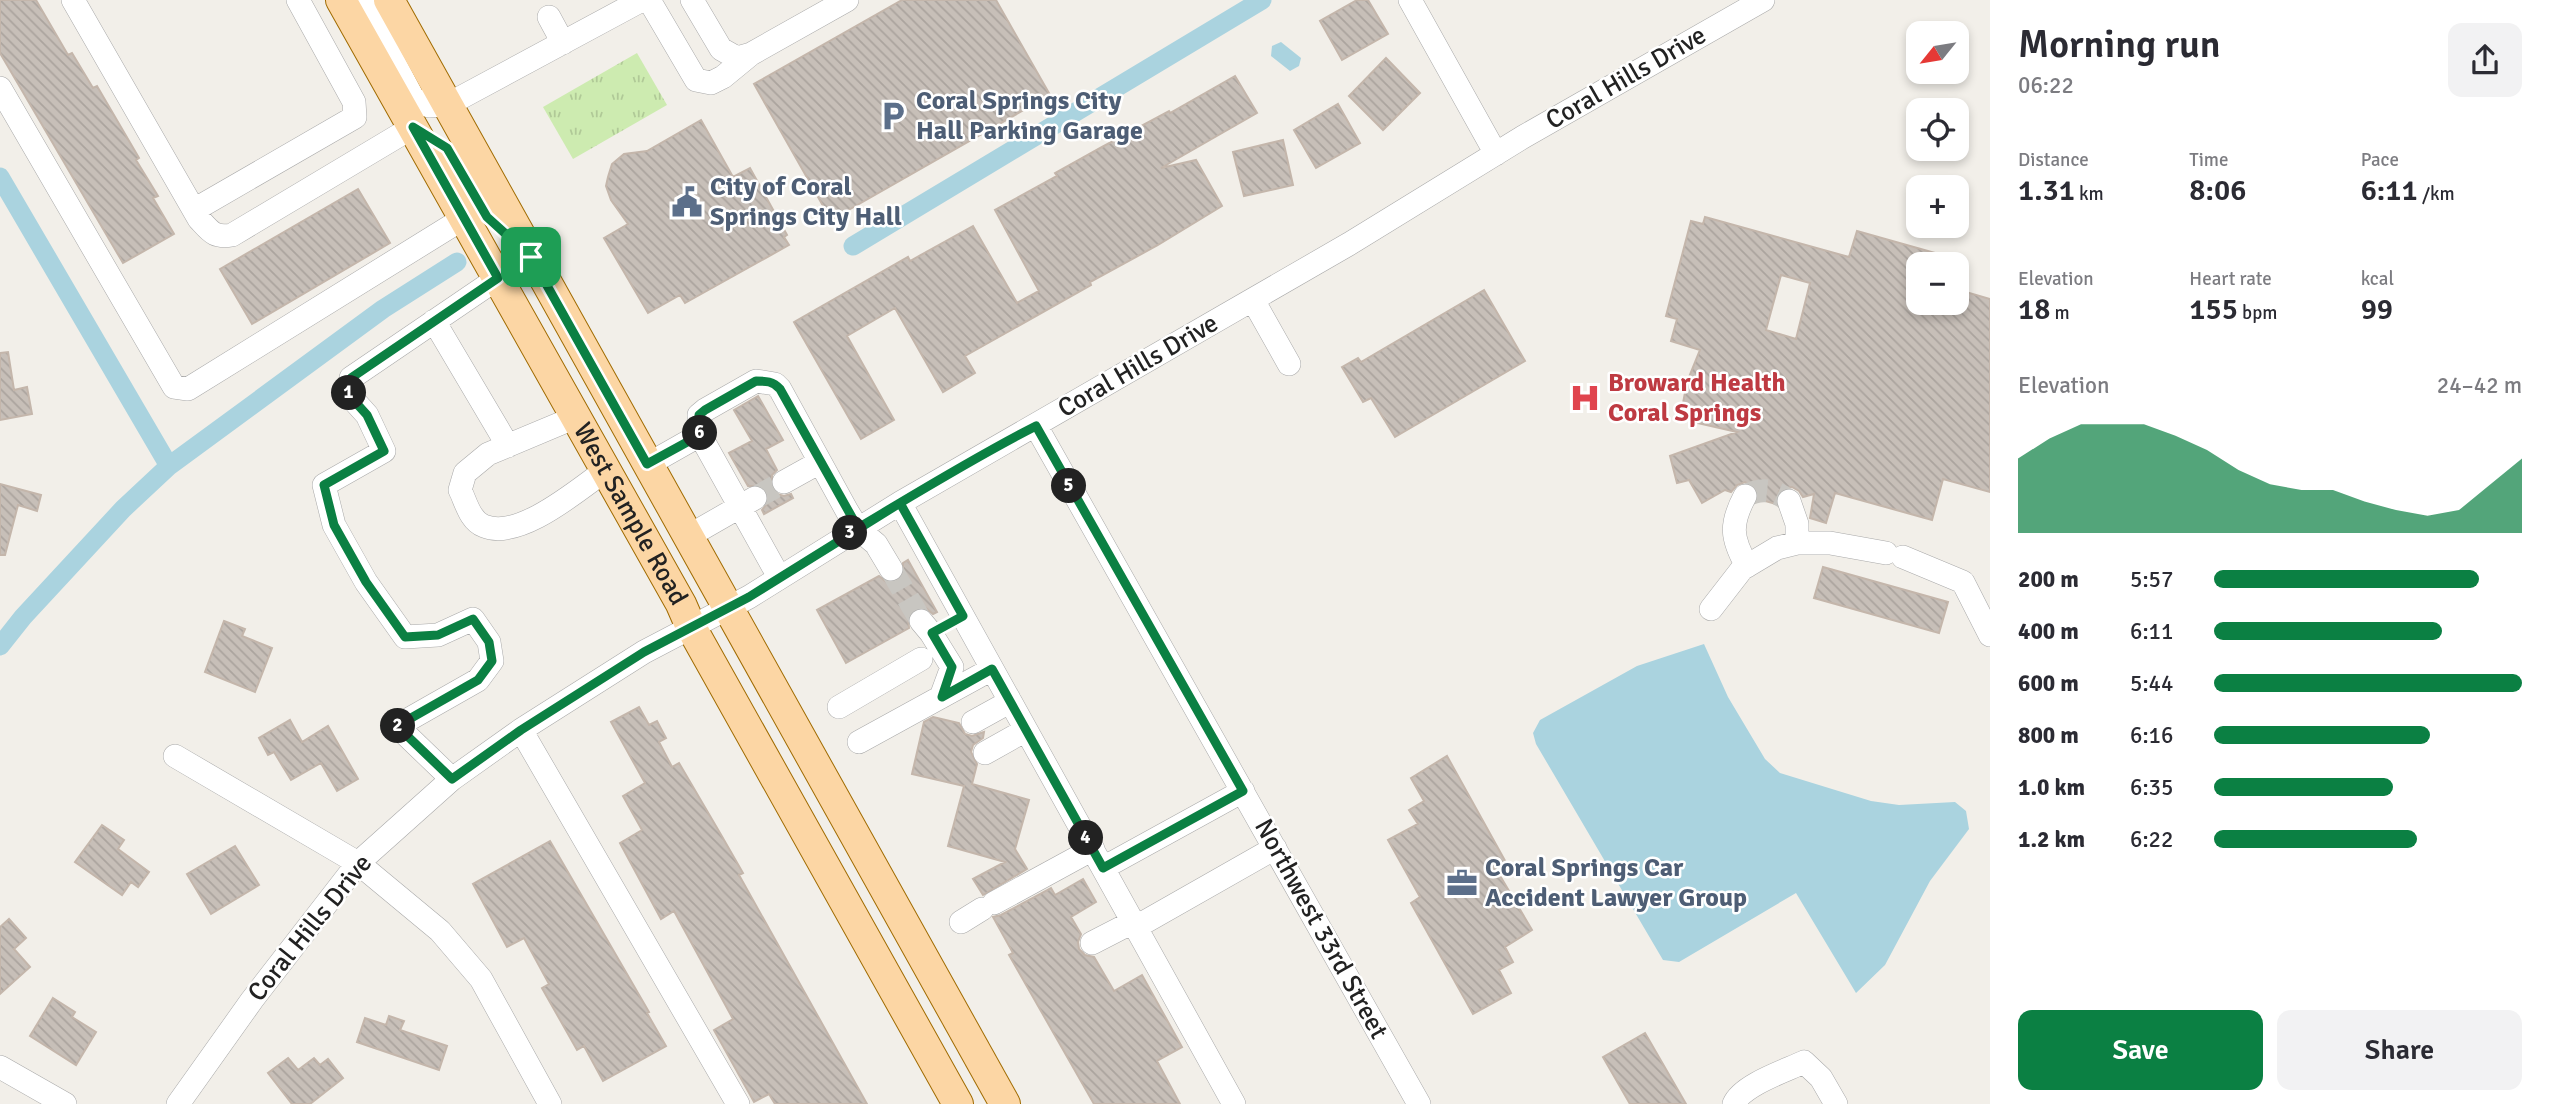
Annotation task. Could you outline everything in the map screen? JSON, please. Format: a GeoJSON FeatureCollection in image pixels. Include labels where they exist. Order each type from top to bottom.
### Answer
{"type":"FeatureCollection","features":[{"type":"Feature","properties":{"kind":"main road","name":"West Sample Road"},"geometry":{"type":"LineString","coordinates":[[341,0],[681,604],[691,627],[958,1104]]}},
{"type":"Feature","properties":{"kind":"main road","name":"West Sample Road"},"geometry":{"type":"LineString","coordinates":[[389,0],[1005,1104]]}},
{"type":"Feature","properties":{"kind":"main road"},"geometry":{"type":"LineString","coordinates":[[413,127],[447,148],[487,217],[531,257]]}},
{"type":"Feature","properties":{"kind":"main road"},"geometry":{"type":"LineString","coordinates":[[930,1054],[979,1104]]}},
{"type":"Feature","properties":{"kind":"street"},"geometry":{"type":"LineString","coordinates":[[73,0],[194,210],[210,232],[221,237],[232,235],[413,127]]}},
{"type":"Feature","properties":{"kind":"street"},"geometry":{"type":"LineString","coordinates":[[194,210],[355,117],[354,102],[298,0]]}},
{"type":"Feature","properties":{"kind":"street"},"geometry":{"type":"LineString","coordinates":[[361,0],[413,98],[429,106],[447,105],[642,0]]}},
{"type":"Feature","properties":{"kind":"street"},"geometry":{"type":"LineString","coordinates":[[649,0],[696,80],[711,83],[723,77],[751,54],[847,0]]}},
{"type":"Feature","properties":{"kind":"street"},"geometry":{"type":"LineString","coordinates":[[692,0],[721,49],[737,58],[751,54]]}},
{"type":"Feature","properties":{"kind":"street"},"geometry":{"type":"LineString","coordinates":[[1410,0],[1496,154]]}},
{"type":"Feature","properties":{"kind":"street","name":"Coral Hills Drive"},"geometry":{"type":"LineString","coordinates":[[178,1104],[252,1000],[358,863],[452,779],[521,730],[644,652],[728,608],[900,503],[1253,300],[1496,154],[1763,0]]}},
{"type":"Feature","properties":{"kind":"street"},"geometry":{"type":"LineString","coordinates":[[549,17],[563,43]]}},
{"type":"Feature","properties":{"kind":"street"},"geometry":{"type":"LineString","coordinates":[[0,89],[173,387],[188,390],[464,218]]}},
{"type":"Feature","properties":{"kind":"street"},"geometry":{"type":"LineString","coordinates":[[452,779],[397,726],[478,680],[492,661],[489,642],[473,619],[438,635],[405,637],[366,582],[334,525],[324,485],[384,451],[367,415],[349,395],[351,378],[498,278]]}},
{"type":"Feature","properties":{"kind":"street"},"geometry":{"type":"LineString","coordinates":[[1253,300],[1289,364]]}},
{"type":"Feature","properties":{"kind":"street"},"geometry":{"type":"LineString","coordinates":[[434,321],[508,446]]}},
{"type":"Feature","properties":{"kind":"street"},"geometry":{"type":"LineString","coordinates":[[779,578],[748,502],[700,435],[699,415],[756,381],[766,381],[780,389],[858,528],[876,544],[890,568]]}},
{"type":"Feature","properties":{"kind":"street"},"geometry":{"type":"LineString","coordinates":[[576,417],[488,454],[465,473],[460,490],[473,518],[483,526],[499,529],[525,523],[606,470]]}},
{"type":"Feature","properties":{"kind":"street","name":"Northwest 33rd Street"},"geometry":{"type":"LineString","coordinates":[[1036,426],[1419,1104]]}},
{"type":"Feature","properties":{"kind":"street"},"geometry":{"type":"LineString","coordinates":[[647,464],[700,435]]}},
{"type":"Feature","properties":{"kind":"street"},"geometry":{"type":"LineString","coordinates":[[784,482],[820,462]]}},
{"type":"Feature","properties":{"kind":"street"},"geometry":{"type":"LineString","coordinates":[[1745,496],[1733,523],[1735,541],[1747,566]]}},
{"type":"Feature","properties":{"kind":"street"},"geometry":{"type":"LineString","coordinates":[[1788,501],[1797,524],[1797,543]]}},
{"type":"Feature","properties":{"kind":"street"},"geometry":{"type":"LineString","coordinates":[[687,537],[748,502]]}},
{"type":"Feature","properties":{"kind":"street"},"geometry":{"type":"LineString","coordinates":[[900,503],[1234,1104]]}},
{"type":"Feature","properties":{"kind":"street"},"geometry":{"type":"LineString","coordinates":[[1711,609],[1747,566],[1777,548],[1797,543],[1830,543],[1894,555],[1963,582],[1990,635]]}},
{"type":"Feature","properties":{"kind":"street"},"geometry":{"type":"LineString","coordinates":[[952,667],[926,627],[963,616]]}},
{"type":"Feature","properties":{"kind":"street"},"geometry":{"type":"LineString","coordinates":[[839,707],[921,659]]}},
{"type":"Feature","properties":{"kind":"street"},"geometry":{"type":"LineString","coordinates":[[952,667],[989,663]]}},
{"type":"Feature","properties":{"kind":"street"},"geometry":{"type":"LineString","coordinates":[[859,742],[942,697],[989,663]]}},
{"type":"Feature","properties":{"kind":"street"},"geometry":{"type":"LineString","coordinates":[[942,697],[952,667]]}},
{"type":"Feature","properties":{"kind":"street"},"geometry":{"type":"LineString","coordinates":[[973,722],[1002,706],[1009,699]]}},
{"type":"Feature","properties":{"kind":"street"},"geometry":{"type":"LineString","coordinates":[[521,730],[738,1104]]}},
{"type":"Feature","properties":{"kind":"street"},"geometry":{"type":"LineString","coordinates":[[985,752],[1026,730]]}},
{"type":"Feature","properties":{"kind":"street"},"geometry":{"type":"LineString","coordinates":[[175,755],[358,863],[440,931],[481,979],[550,1104]]}},
{"type":"Feature","properties":{"kind":"street"},"geometry":{"type":"LineString","coordinates":[[961,922],[988,906],[1243,791]]}},
{"type":"Feature","properties":{"kind":"street"},"geometry":{"type":"LineString","coordinates":[[1092,943],[1125,926],[1136,927],[1275,848]]}},
{"type":"Feature","properties":{"kind":"street"},"geometry":{"type":"LineString","coordinates":[[1734,1104],[1738,1096],[1804,1062],[1821,1078],[1836,1104]]}},
{"type":"Feature","properties":{"kind":"street"},"geometry":{"type":"LineString","coordinates":[[0,1067],[65,1104]]}},
{"type":"Feature","properties":{"kind":"green space"},"geometry":{"type":"Polygon","coordinates":[[[637,53],[667,105],[573,159],[543,107],[637,53]]]}},
{"type":"Feature","properties":{"kind":"water"},"geometry":{"type":"Polygon","coordinates":[[[1281,42],[1301,58],[1299,66],[1290,71],[1271,56],[1272,46],[1281,42]]]}},
{"type":"Feature","properties":{"kind":"water"},"geometry":{"type":"Polygon","coordinates":[[[1704,644],[1728,697],[1765,759],[1780,773],[1871,801],[1899,805],[1955,802],[1966,811],[1969,829],[1930,881],[1885,965],[1856,993],[1796,893],[1679,962],[1663,960],[1536,744],[1533,733],[1540,720],[1637,666],[1704,644]]]}},
{"type":"Feature","properties":{"kind":"building"},"geometry":{"type":"Polygon","coordinates":[[[0,0],[36,0],[68,55],[72,53],[93,88],[97,86],[139,158],[136,160],[158,196],[153,198],[174,234],[123,263],[0,53],[0,0]]]}},
{"type":"Feature","properties":{"kind":"building","name":"Coral Springs City Hall Parking Garage"},"geometry":{"type":"Polygon","coordinates":[[[902,0],[996,0],[1050,95],[831,220],[754,84],[902,0]]]}},
{"type":"Feature","properties":{"kind":"building"},"geometry":{"type":"Polygon","coordinates":[[[1357,0],[1368,0],[1388,34],[1342,60],[1320,21],[1357,0]]]}},
{"type":"Feature","properties":{"kind":"building"},"geometry":{"type":"Polygon","coordinates":[[[1386,58],[1420,93],[1383,130],[1349,96],[1386,58]]]}},
{"type":"Feature","properties":{"kind":"building"},"geometry":{"type":"Polygon","coordinates":[[[1235,76],[1257,113],[1161,168],[1196,160],[1222,206],[1090,282],[1091,285],[965,356],[975,373],[943,392],[895,308],[847,336],[894,420],[861,439],[794,322],[908,257],[910,261],[973,226],[1017,303],[1039,291],[995,210],[1057,176],[1055,173],[1235,76]]]}},
{"type":"Feature","properties":{"kind":"building"},"geometry":{"type":"Polygon","coordinates":[[[1338,104],[1360,143],[1316,168],[1294,130],[1338,104]]]}},
{"type":"Feature","properties":{"kind":"building"},"geometry":{"type":"Polygon","coordinates":[[[701,120],[733,177],[750,168],[787,235],[784,237],[789,245],[685,303],[680,295],[648,313],[604,238],[628,224],[611,200],[606,186],[608,177],[612,164],[624,154],[647,151],[701,120]]]}},
{"type":"Feature","properties":{"kind":"building"},"geometry":{"type":"Polygon","coordinates":[[[1283,140],[1293,185],[1244,196],[1233,152],[1283,140]]]}},
{"type":"Feature","properties":{"kind":"building"},"geometry":{"type":"Polygon","coordinates":[[[358,189],[390,243],[252,324],[220,269],[358,189]]]}},
{"type":"Feature","properties":{"kind":"building"},"geometry":{"type":"Polygon","coordinates":[[[1705,217],[1849,257],[1857,231],[1932,252],[1906,252],[1906,315],[1969,315],[1969,293],[1990,299],[1990,492],[1943,479],[1932,520],[1835,493],[1826,523],[1810,518],[1814,494],[1803,497],[1792,487],[1779,491],[1776,504],[1758,499],[1756,488],[1745,482],[1737,485],[1731,492],[1725,490],[1702,503],[1689,480],[1677,483],[1670,456],[1737,432],[1680,419],[1687,382],[1700,350],[1671,341],[1677,319],[1666,316],[1691,221],[1703,224],[1705,217]],[[1781,275],[1766,330],[1796,339],[1810,283],[1781,275]]]}},
{"type":"Feature","properties":{"kind":"building"},"geometry":{"type":"Polygon","coordinates":[[[1484,290],[1525,361],[1395,437],[1371,398],[1363,402],[1342,367],[1358,358],[1361,362],[1484,290]]]}},
{"type":"Feature","properties":{"kind":"building"},"geometry":{"type":"Polygon","coordinates":[[[8,352],[14,390],[27,387],[32,414],[0,420],[0,353],[8,352]]]}},
{"type":"Feature","properties":{"kind":"building"},"geometry":{"type":"Polygon","coordinates":[[[758,396],[783,440],[766,449],[777,470],[772,475],[772,488],[777,494],[791,494],[793,498],[764,514],[762,510],[767,504],[767,492],[761,486],[748,486],[729,453],[752,441],[734,410],[758,396]]]}},
{"type":"Feature","properties":{"kind":"building"},"geometry":{"type":"Polygon","coordinates":[[[0,484],[41,495],[37,511],[18,505],[5,555],[0,555],[0,484]]]}},
{"type":"Feature","properties":{"kind":"building"},"geometry":{"type":"Polygon","coordinates":[[[908,560],[937,612],[933,614],[926,608],[919,607],[913,610],[908,617],[909,628],[846,663],[817,610],[879,576],[885,581],[898,581],[903,575],[903,563],[908,560]]]}},
{"type":"Feature","properties":{"kind":"building"},"geometry":{"type":"Polygon","coordinates":[[[1823,567],[1948,602],[1939,633],[1814,598],[1823,567]]]}},
{"type":"Feature","properties":{"kind":"building"},"geometry":{"type":"Polygon","coordinates":[[[224,621],[245,629],[242,636],[272,648],[255,692],[205,672],[224,621]]]}},
{"type":"Feature","properties":{"kind":"building"},"geometry":{"type":"Polygon","coordinates":[[[639,707],[649,725],[657,721],[666,738],[659,742],[672,767],[679,763],[720,833],[743,873],[739,875],[867,1104],[775,1104],[769,1094],[754,1102],[714,1030],[733,1019],[674,911],[661,919],[620,843],[642,830],[623,796],[645,783],[611,722],[639,707]]]}},
{"type":"Feature","properties":{"kind":"building"},"geometry":{"type":"Polygon","coordinates":[[[933,717],[959,723],[965,734],[972,736],[984,732],[983,738],[973,745],[971,752],[977,764],[972,784],[1029,800],[1015,849],[1027,869],[983,895],[973,879],[1005,862],[948,846],[964,786],[912,774],[924,722],[933,717]]]}},
{"type":"Feature","properties":{"kind":"building"},"geometry":{"type":"Polygon","coordinates":[[[290,720],[302,742],[328,726],[358,779],[337,791],[321,763],[291,780],[274,752],[268,755],[259,738],[290,720]]]}},
{"type":"Feature","properties":{"kind":"building"},"geometry":{"type":"Polygon","coordinates":[[[1447,756],[1509,868],[1499,874],[1532,930],[1505,947],[1513,962],[1499,970],[1511,993],[1473,1014],[1411,903],[1420,897],[1388,840],[1418,824],[1409,810],[1424,801],[1411,778],[1447,756]]]}},
{"type":"Feature","properties":{"kind":"building"},"geometry":{"type":"Polygon","coordinates":[[[102,825],[124,840],[118,849],[149,872],[138,887],[131,882],[122,895],[75,862],[102,825]]]}},
{"type":"Feature","properties":{"kind":"building"},"geometry":{"type":"Polygon","coordinates":[[[550,841],[666,1046],[603,1081],[584,1046],[577,1050],[542,988],[549,984],[524,938],[507,947],[473,884],[550,841]]]}},
{"type":"Feature","properties":{"kind":"building"},"geometry":{"type":"Polygon","coordinates":[[[235,846],[259,885],[211,914],[187,874],[235,846]]]}},
{"type":"Feature","properties":{"kind":"building"},"geometry":{"type":"Polygon","coordinates":[[[1083,879],[1096,902],[1071,917],[1081,934],[1079,949],[1085,955],[1094,957],[1114,991],[1142,975],[1182,1047],[1157,1061],[1180,1104],[1094,1104],[1009,955],[1013,953],[993,917],[1051,888],[1055,895],[1083,879]]]}},
{"type":"Feature","properties":{"kind":"building"},"geometry":{"type":"Polygon","coordinates":[[[9,919],[26,938],[14,949],[30,967],[0,994],[0,927],[9,919]]]}},
{"type":"Feature","properties":{"kind":"building"},"geometry":{"type":"Polygon","coordinates":[[[53,998],[75,1012],[72,1017],[96,1032],[76,1065],[30,1036],[53,998]]]}},
{"type":"Feature","properties":{"kind":"building"},"geometry":{"type":"Polygon","coordinates":[[[389,1016],[404,1021],[400,1030],[447,1046],[439,1070],[357,1042],[365,1018],[386,1025],[389,1016]]]}},
{"type":"Feature","properties":{"kind":"building"},"geometry":{"type":"Polygon","coordinates":[[[1645,1033],[1686,1104],[1630,1104],[1603,1057],[1645,1033]]]}},
{"type":"Feature","properties":{"kind":"building"},"geometry":{"type":"Polygon","coordinates":[[[288,1058],[298,1070],[314,1058],[320,1065],[328,1059],[343,1078],[310,1104],[292,1104],[268,1073],[288,1058]]]}},
{"type":"Feature","properties":{"kind":"waterway"},"geometry":{"type":"LineString","coordinates":[[853,246],[1262,0]]}},
{"type":"Feature","properties":{"kind":"waterway"},"geometry":{"type":"LineString","coordinates":[[0,177],[169,466]]}},
{"type":"Feature","properties":{"kind":"waterway"},"geometry":{"type":"LineString","coordinates":[[0,646],[23,617],[123,509],[169,466],[383,309],[457,262]]}},
{"type":"Feature","properties":{"kind":"tunnel"},"geometry":{"type":"LineString","coordinates":[[755,498],[784,482]]}},
{"type":"Feature","properties":{"kind":"tunnel"},"geometry":{"type":"LineString","coordinates":[[1745,496],[1757,491],[1768,491],[1789,501]]}},
{"type":"Feature","properties":{"kind":"tunnel"},"geometry":{"type":"LineString","coordinates":[[891,569],[921,621]]}},
{"type":"Feature","properties":{"kind":"place","name":"Coral Springs City Hall Parking Garage"},"geometry":{"type":"Point","coordinates":[893,116]}},
{"type":"Feature","properties":{"kind":"place","name":"City of Coral Springs City Hall"},"geometry":{"type":"Point","coordinates":[687,202]}},
{"type":"Feature","properties":{"kind":"place","name":"Broward Health Coral Springs"},"geometry":{"type":"Point","coordinates":[1585,398]}},
{"type":"Feature","properties":{"kind":"place","name":"Coral Springs Car Accident Lawyer Group"},"geometry":{"type":"Point","coordinates":[1462,883]}},
{"type":"Feature","properties":{"kind":"route"},"geometry":{"type":"LineString","coordinates":[[531,257],[487,217],[447,148],[413,127],[498,278],[351,378],[349,395],[367,415],[384,451],[324,485],[334,525],[366,582],[405,637],[438,635],[473,619],[489,642],[492,661],[478,680],[397,726],[452,779],[521,730],[644,652],[749,597],[900,503],[963,616],[932,633],[952,667],[942,697],[992,669],[1103,868],[1243,791],[1036,426],[1010,439],[900,503],[858,528],[780,389],[766,381],[756,381],[705,410],[699,415],[700,435],[647,464],[531,257]]}}]}
